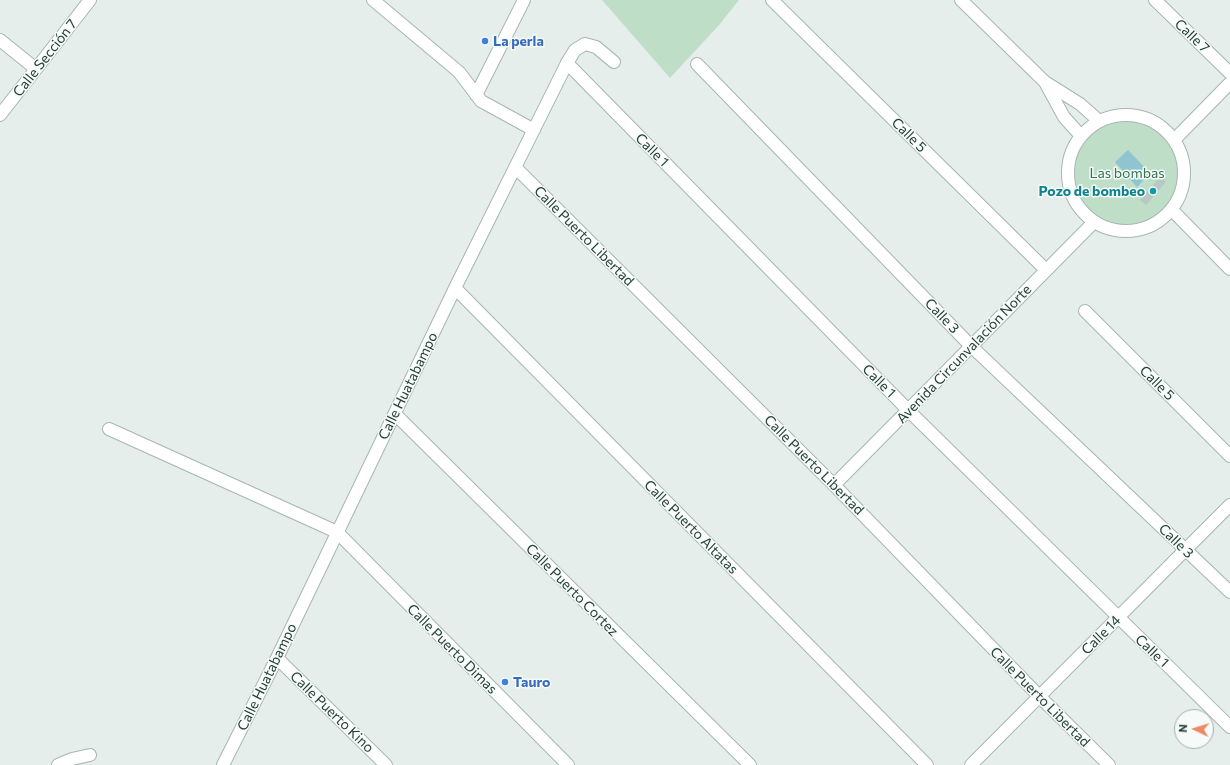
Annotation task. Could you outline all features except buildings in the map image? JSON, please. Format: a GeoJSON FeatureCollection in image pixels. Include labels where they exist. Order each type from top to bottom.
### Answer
{"type":"FeatureCollection","features":[{"type":"Feature","properties":{"kind":"street","name":"Calle Sección 7"},"geometry":{"type":"LineString","coordinates":[[0,116],[90,0]]}},
{"type":"Feature","properties":{"kind":"street"},"geometry":{"type":"LineString","coordinates":[[373,0],[459,72],[476,95],[489,107],[534,130]]}},
{"type":"Feature","properties":{"kind":"street"},"geometry":{"type":"LineString","coordinates":[[476,95],[524,0]]}},
{"type":"Feature","properties":{"kind":"street","name":"Calle 5"},"geometry":{"type":"LineString","coordinates":[[772,0],[1046,270]]}},
{"type":"Feature","properties":{"kind":"street"},"geometry":{"type":"LineString","coordinates":[[961,0],[1045,82],[1080,104],[1098,120]]}},
{"type":"Feature","properties":{"kind":"street","name":"Calle 7"},"geometry":{"type":"LineString","coordinates":[[1155,0],[1230,73]]}},
{"type":"Feature","properties":{"kind":"street"},"geometry":{"type":"LineString","coordinates":[[0,40],[36,69]]}},
{"type":"Feature","properties":{"kind":"street","name":"Calle Huatabampo"},"geometry":{"type":"LineString","coordinates":[[223,765],[277,658],[455,288],[567,63],[575,50],[585,44],[596,47],[614,62]]}},
{"type":"Feature","properties":{"kind":"street","name":"Calle 1"},"geometry":{"type":"LineString","coordinates":[[567,63],[909,411],[1230,727]]}},
{"type":"Feature","properties":{"kind":"street","name":"Calle 3"},"geometry":{"type":"LineString","coordinates":[[698,64],[972,346],[1230,592]]}},
{"type":"Feature","properties":{"kind":"street"},"geometry":{"type":"LineString","coordinates":[[1045,82],[1064,117],[1081,136]]}},
{"type":"Feature","properties":{"kind":"street"},"geometry":{"type":"LineString","coordinates":[[1175,138],[1230,83]]}},
{"type":"Feature","properties":{"kind":"street"},"geometry":{"type":"LineString","coordinates":[[1117,114],[1137,114],[1155,121],[1175,138],[1181,151],[1185,172],[1182,192],[1172,210],[1155,224],[1135,231],[1114,230],[1094,222],[1079,208],[1070,190],[1068,170],[1072,150],[1081,136],[1098,120],[1117,114]]}},
{"type":"Feature","properties":{"kind":"street","name":"Calle Puerto Libertad"},"geometry":{"type":"LineString","coordinates":[[516,168],[834,485],[1040,697],[1109,765]]}},
{"type":"Feature","properties":{"kind":"street"},"geometry":{"type":"LineString","coordinates":[[1172,210],[1230,269]]}},
{"type":"Feature","properties":{"kind":"street","name":"Avenida Circunvalación Norte"},"geometry":{"type":"LineString","coordinates":[[834,485],[909,411],[1094,222]]}},
{"type":"Feature","properties":{"kind":"street","name":"Calle Puerto Altatas"},"geometry":{"type":"LineString","coordinates":[[455,288],[927,765]]}},
{"type":"Feature","properties":{"kind":"street","name":"Calle 5"},"geometry":{"type":"LineString","coordinates":[[1085,311],[1230,456]]}},
{"type":"Feature","properties":{"kind":"street","name":"Calle Puerto Cortez"},"geometry":{"type":"LineString","coordinates":[[395,414],[750,765]]}},
{"type":"Feature","properties":{"kind":"street"},"geometry":{"type":"LineString","coordinates":[[109,429],[337,532]]}},
{"type":"Feature","properties":{"kind":"street","name":"Calle 14"},"geometry":{"type":"LineString","coordinates":[[971,765],[1230,504]]}},
{"type":"Feature","properties":{"kind":"street","name":"Calle Puerto Dimas"},"geometry":{"type":"LineString","coordinates":[[337,532],[568,765]]}},
{"type":"Feature","properties":{"kind":"street","name":"Calle Puerto Kino"},"geometry":{"type":"LineString","coordinates":[[277,658],[386,765]]}},
{"type":"Feature","properties":{"kind":"street"},"geometry":{"type":"LineString","coordinates":[[58,765],[72,759],[90,756]]}},
{"type":"Feature","properties":{"kind":"green space"},"geometry":{"type":"Polygon","coordinates":[[[602,0],[739,0],[720,24],[670,78],[602,0]]]}},
{"type":"Feature","properties":{"kind":"green space","name":"Las bombas"},"geometry":{"type":"Polygon","coordinates":[[[1126,115],[1148,119],[1158,124],[1167,132],[1175,141],[1180,151],[1184,173],[1180,195],[1175,205],[1167,214],[1158,222],[1148,227],[1126,231],[1104,227],[1094,222],[1085,214],[1077,205],[1072,195],[1068,173],[1072,151],[1077,141],[1085,132],[1094,124],[1104,119],[1126,115]]]}},
{"type":"Feature","properties":{"kind":"water"},"geometry":{"type":"Polygon","coordinates":[[[1128,150],[1150,173],[1137,187],[1115,162],[1128,150]]]}},
{"type":"Feature","properties":{"kind":"place","name":"La perla"},"geometry":{"type":"Point","coordinates":[485,41]}},
{"type":"Feature","properties":{"kind":"place","name":"Pozo de bombeo"},"geometry":{"type":"Point","coordinates":[1153,191]}},
{"type":"Feature","properties":{"kind":"place","name":"Tauro"},"geometry":{"type":"Point","coordinates":[505,682]}}]}
